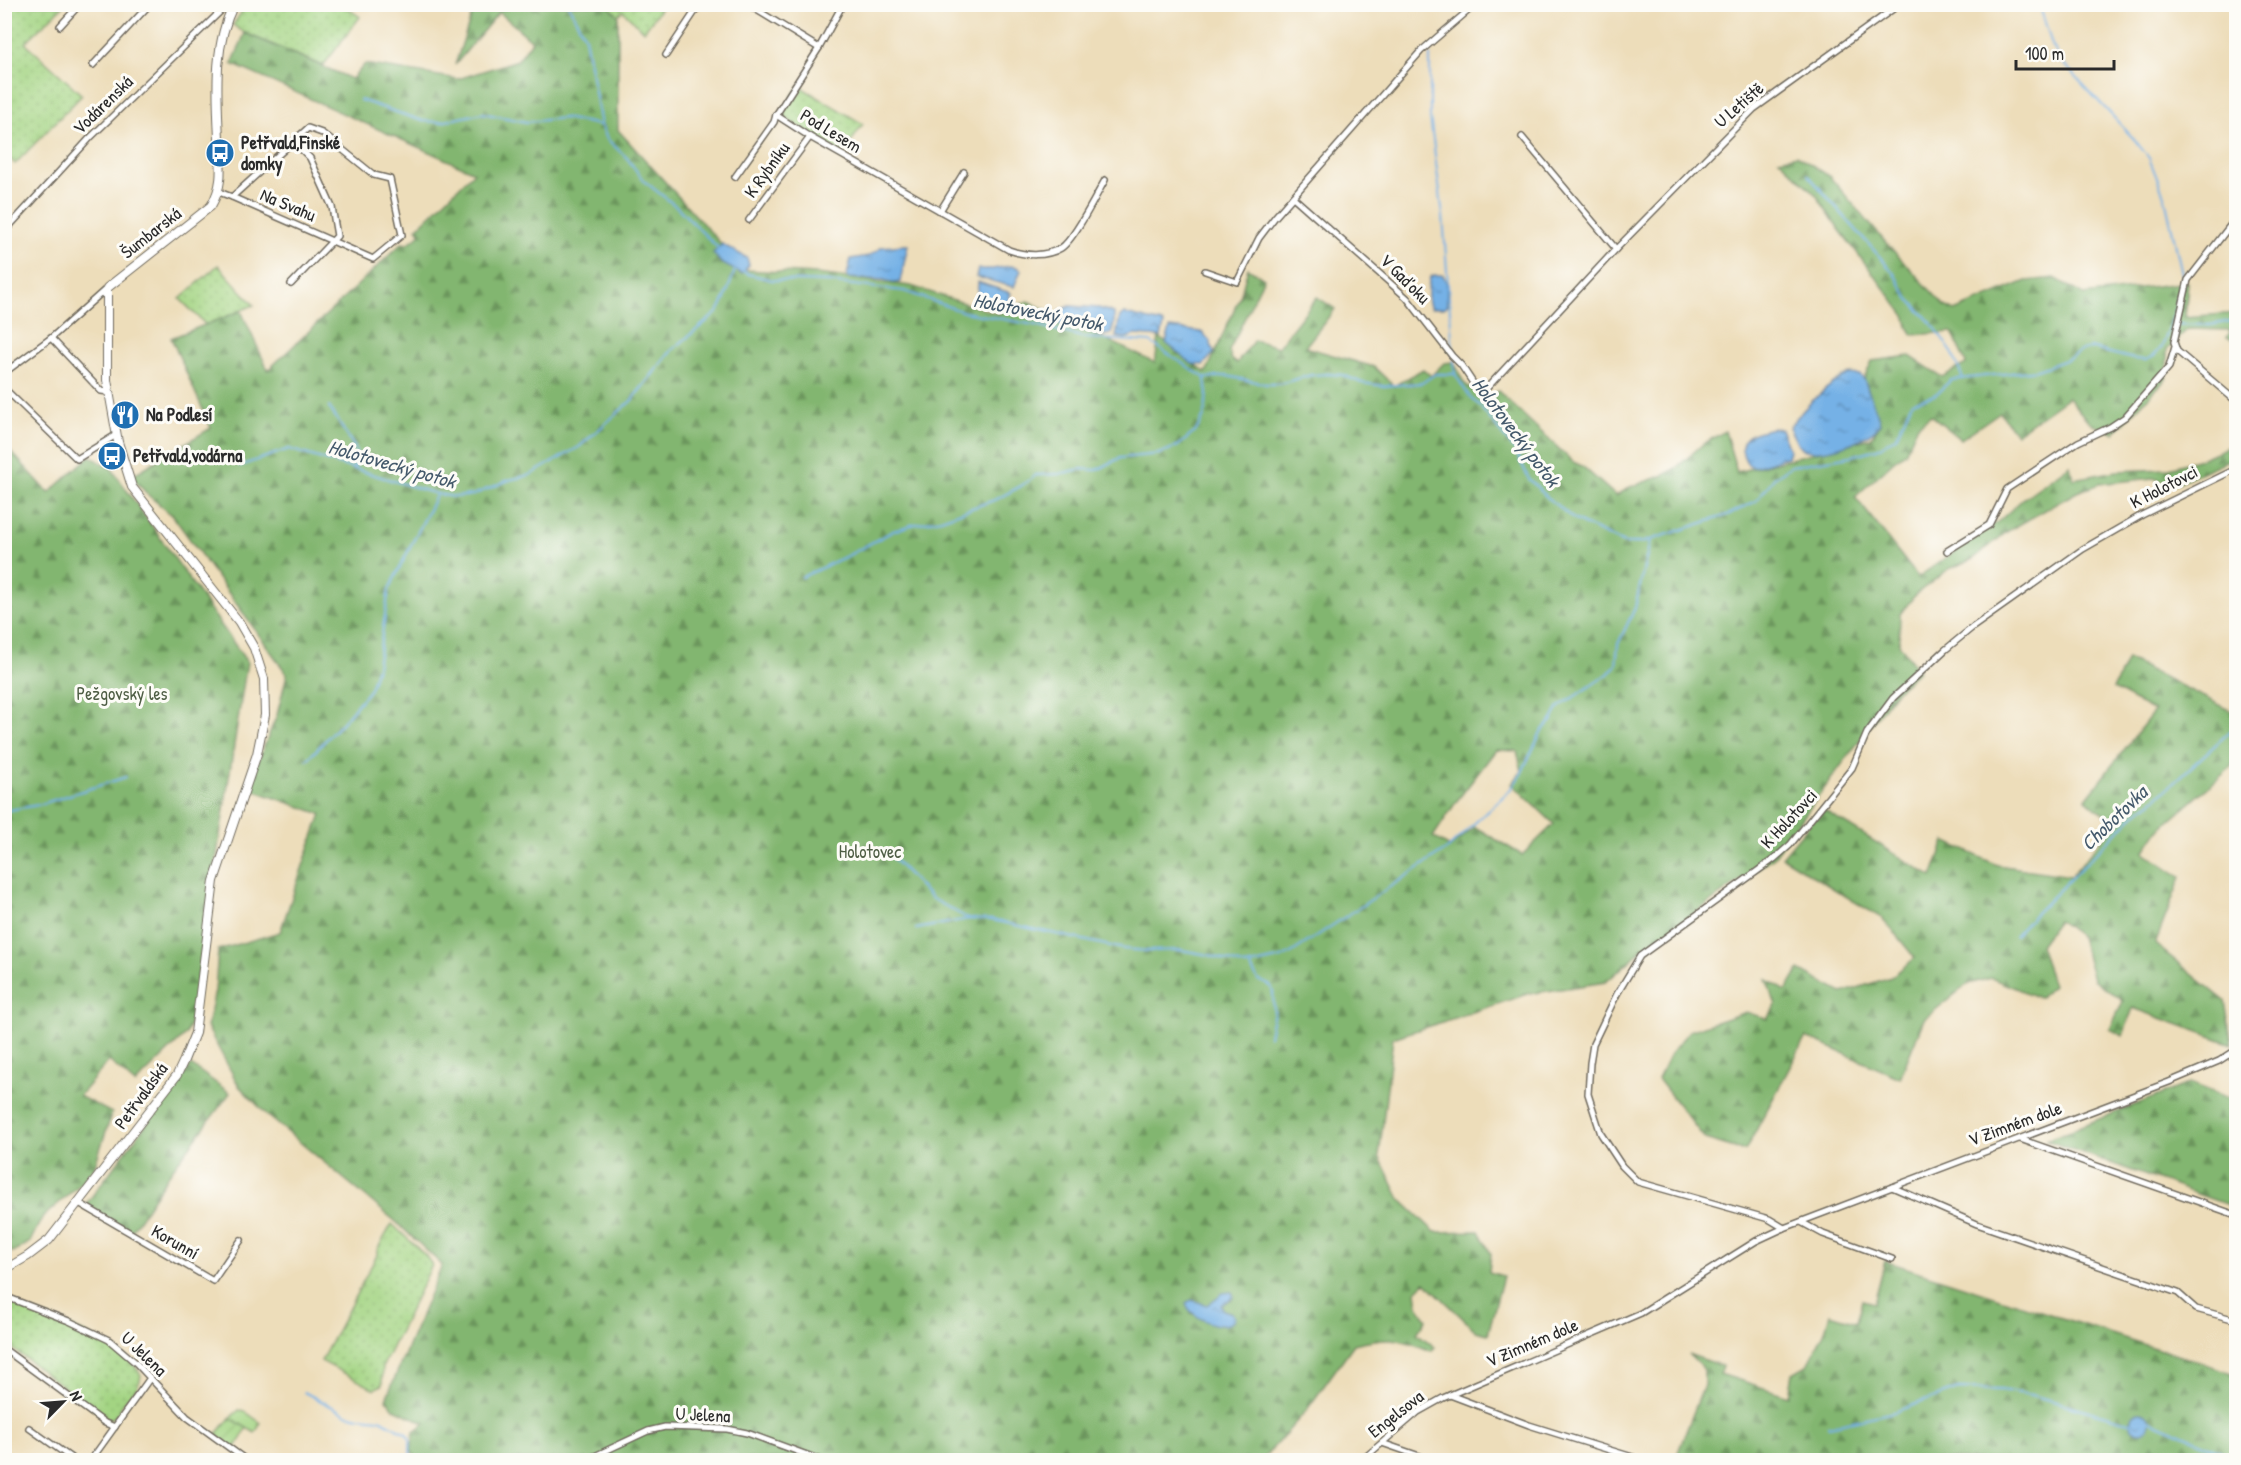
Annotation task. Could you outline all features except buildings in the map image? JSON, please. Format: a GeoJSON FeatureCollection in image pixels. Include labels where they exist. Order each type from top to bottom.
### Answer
{"type":"FeatureCollection","features":[{"type":"Feature","properties":{"kind":"street"},"geometry":{"type":"LineString","coordinates":[[60,26],[80,4]]}},
{"type":"Feature","properties":{"kind":"street"},"geometry":{"type":"LineString","coordinates":[[93,65],[150,4]]}},
{"type":"Feature","properties":{"kind":"street","name":"Vodárenská"},"geometry":{"type":"LineString","coordinates":[[4,232],[90,138],[228,4]]}},
{"type":"Feature","properties":{"kind":"street"},"geometry":{"type":"LineString","coordinates":[[219,192],[222,178],[219,135],[219,50],[224,23],[234,4]]}},
{"type":"Feature","properties":{"kind":"street"},"geometry":{"type":"LineString","coordinates":[[666,55],[700,4]]}},
{"type":"Feature","properties":{"kind":"street"},"geometry":{"type":"LineString","coordinates":[[747,4],[819,48]]}},
{"type":"Feature","properties":{"kind":"street","name":"Pod Lesem"},"geometry":{"type":"LineString","coordinates":[[843,4],[819,48],[776,115],[810,137],[1010,250],[1028,255],[1062,248],[1070,239],[1106,180]]}},
{"type":"Feature","properties":{"kind":"street"},"geometry":{"type":"LineString","coordinates":[[1205,271],[1237,282],[1259,238],[1293,197],[1421,51],[1476,4]]}},
{"type":"Feature","properties":{"kind":"street","name":"U Letiště"},"geometry":{"type":"LineString","coordinates":[[1485,390],[1616,249],[1754,109],[1900,4]]}},
{"type":"Feature","properties":{"kind":"street"},"geometry":{"type":"LineString","coordinates":[[735,177],[769,130],[776,115]]}},
{"type":"Feature","properties":{"kind":"street","name":"Na Svahu"},"geometry":{"type":"LineString","coordinates":[[219,192],[374,259],[402,235],[390,179],[374,175],[322,133],[308,128],[232,197]]}},
{"type":"Feature","properties":{"kind":"street","name":"K Rybníku"},"geometry":{"type":"LineString","coordinates":[[749,220],[810,137]]}},
{"type":"Feature","properties":{"kind":"street"},"geometry":{"type":"LineString","coordinates":[[1522,137],[1616,249]]}},
{"type":"Feature","properties":{"kind":"street","name":"Na Svahu"},"geometry":{"type":"LineString","coordinates":[[291,284],[337,236],[332,207],[310,158],[293,141]]}},
{"type":"Feature","properties":{"kind":"street"},"geometry":{"type":"LineString","coordinates":[[940,211],[964,172]]}},
{"type":"Feature","properties":{"kind":"street","name":"Šumbarská"},"geometry":{"type":"LineString","coordinates":[[108,288],[211,206],[219,192]]}},
{"type":"Feature","properties":{"kind":"street","name":"V Gaďoku"},"geometry":{"type":"LineString","coordinates":[[1293,197],[1407,298],[1452,356],[1461,364],[1477,388],[1485,390]]}},
{"type":"Feature","properties":{"kind":"street"},"geometry":{"type":"LineString","coordinates":[[2236,218],[2188,280],[2174,342],[2176,351],[2236,401]]}},
{"type":"Feature","properties":{"kind":"street"},"geometry":{"type":"LineString","coordinates":[[4,373],[51,338],[108,288]]}},
{"type":"Feature","properties":{"kind":"street"},"geometry":{"type":"LineString","coordinates":[[108,288],[106,297],[109,392],[116,435],[124,461]]}},
{"type":"Feature","properties":{"kind":"street"},"geometry":{"type":"LineString","coordinates":[[51,338],[101,391],[109,392]]}},
{"type":"Feature","properties":{"kind":"street"},"geometry":{"type":"LineString","coordinates":[[1947,551],[1989,525],[2007,489],[2078,441],[2110,427],[2125,417],[2169,367],[2175,347]]}},
{"type":"Feature","properties":{"kind":"street"},"geometry":{"type":"LineString","coordinates":[[4,388],[77,459],[116,435]]}},
{"type":"Feature","properties":{"kind":"street"},"geometry":{"type":"LineString","coordinates":[[99,446],[112,456],[124,461]]}},
{"type":"Feature","properties":{"kind":"street","name":"Petřvaldská"},"geometry":{"type":"LineString","coordinates":[[4,1270],[50,1240],[177,1076],[195,1033],[214,880],[256,754],[265,715],[264,679],[254,648],[238,622],[132,487],[124,461]]}},
{"type":"Feature","properties":{"kind":"street","name":"K Holotovci"},"geometry":{"type":"LineString","coordinates":[[1784,1228],[1769,1219],[1638,1182],[1622,1166],[1601,1134],[1588,1094],[1593,1044],[1617,994],[1640,956],[1790,845],[1852,768],[1867,733],[1893,698],[1954,642],[2083,549],[2142,515],[2236,469]]}},
{"type":"Feature","properties":{"kind":"street","name":"V Zimném dole"},"geometry":{"type":"LineString","coordinates":[[1450,1395],[1641,1313],[1756,1241],[1784,1228],[2179,1078],[2219,1061],[2236,1050]]}},
{"type":"Feature","properties":{"kind":"street"},"geometry":{"type":"LineString","coordinates":[[2020,1139],[2236,1215]]}},
{"type":"Feature","properties":{"kind":"street"},"geometry":{"type":"LineString","coordinates":[[1892,1187],[1977,1224],[2178,1293],[2196,1309],[2236,1320]]}},
{"type":"Feature","properties":{"kind":"street","name":"Korunní"},"geometry":{"type":"LineString","coordinates":[[80,1203],[213,1281],[241,1240]]}},
{"type":"Feature","properties":{"kind":"street"},"geometry":{"type":"LineString","coordinates":[[1802,1222],[1823,1234],[1892,1259]]}},
{"type":"Feature","properties":{"kind":"street","name":"U Jelena"},"geometry":{"type":"LineString","coordinates":[[4,1296],[69,1321],[109,1340],[122,1349],[187,1417],[246,1461]]}},
{"type":"Feature","properties":{"kind":"street"},"geometry":{"type":"LineString","coordinates":[[4,1349],[105,1423],[115,1427]]}},
{"type":"Feature","properties":{"kind":"street"},"geometry":{"type":"LineString","coordinates":[[91,1461],[150,1378]]}},
{"type":"Feature","properties":{"kind":"street"},"geometry":{"type":"LineString","coordinates":[[1450,1395],[1529,1425],[1642,1461]]}},
{"type":"Feature","properties":{"kind":"street","name":"Engelsova"},"geometry":{"type":"LineString","coordinates":[[1362,1461],[1418,1412],[1450,1395]]}},
{"type":"Feature","properties":{"kind":"street"},"geometry":{"type":"LineString","coordinates":[[29,1428],[74,1461]]}},
{"type":"Feature","properties":{"kind":"street","name":"U Jelena"},"geometry":{"type":"LineString","coordinates":[[586,1461],[648,1431],[665,1428],[727,1429],[747,1433],[821,1461]]}},
{"type":"Feature","properties":{"kind":"street"},"geometry":{"type":"LineString","coordinates":[[1382,1443],[1431,1461]]}},
{"type":"Feature","properties":{"kind":"green space"},"geometry":{"type":"Polygon","coordinates":[[[4,5],[64,5],[25,43],[82,95],[15,164],[5,154],[4,5]]]}},
{"type":"Feature","properties":{"kind":"green space"},"geometry":{"type":"Polygon","coordinates":[[[246,5],[343,5],[360,17],[323,66],[245,33],[233,25],[246,5]]]}},
{"type":"Feature","properties":{"kind":"green space","name":"Holotovec"},"geometry":{"type":"Polygon","coordinates":[[[475,5],[607,5],[618,15],[618,130],[745,270],[817,274],[911,286],[998,314],[1028,301],[1155,363],[1159,337],[1206,373],[1241,294],[1248,268],[1264,278],[1229,351],[1232,360],[1237,363],[1254,340],[1278,347],[1317,297],[1335,309],[1305,347],[1374,367],[1394,386],[1423,369],[1431,376],[1444,363],[1454,362],[1464,383],[1485,400],[1498,391],[1573,462],[1582,466],[1616,496],[1630,487],[1664,475],[1676,468],[1704,443],[1725,431],[1737,472],[1871,438],[1880,424],[1864,379],[1872,361],[1910,356],[1942,377],[1966,364],[1952,332],[1913,335],[1906,317],[1816,195],[1779,159],[1797,155],[1829,176],[1887,244],[1945,306],[1955,311],[2026,281],[2055,278],[2084,295],[2188,282],[2185,317],[2236,313],[2236,340],[2227,337],[2231,330],[2188,329],[2167,349],[2167,378],[2114,433],[2088,420],[2068,397],[2016,434],[2000,412],[1961,439],[1931,415],[1918,425],[1905,453],[1855,497],[1918,577],[2000,520],[2024,498],[2070,465],[2073,479],[2117,471],[2166,469],[2200,459],[2234,444],[2235,457],[2173,485],[2153,478],[2099,484],[2077,492],[2008,531],[1973,559],[1949,569],[1916,594],[1900,614],[1899,644],[1919,671],[1895,692],[1774,857],[1641,951],[1606,982],[1528,994],[1393,1038],[1379,1156],[1400,1199],[1435,1232],[1479,1231],[1491,1254],[1489,1272],[1503,1276],[1488,1334],[1476,1331],[1425,1282],[1416,1291],[1418,1306],[1427,1319],[1417,1333],[1435,1347],[1431,1351],[1393,1339],[1354,1344],[1306,1411],[1262,1460],[417,1460],[411,1450],[414,1432],[425,1423],[394,1409],[386,1399],[442,1265],[395,1221],[267,1115],[239,1086],[207,1027],[215,991],[218,950],[280,932],[321,814],[247,788],[277,715],[287,674],[173,516],[148,495],[131,476],[211,428],[171,338],[241,311],[268,370],[402,243],[407,244],[421,234],[417,228],[474,172],[232,64],[245,33],[352,79],[365,64],[458,79],[518,60],[532,41],[499,12],[455,65],[475,5]],[[1496,750],[1456,802],[1433,837],[1450,847],[1475,827],[1522,855],[1554,824],[1512,784],[1522,771],[1517,751],[1496,750]],[[1192,1300],[1191,1313],[1217,1324],[1232,1313],[1223,1310],[1222,1302],[1207,1306],[1192,1300]]]}},
{"type":"Feature","properties":{"kind":"green space"},"geometry":{"type":"Polygon","coordinates":[[[607,5],[663,5],[644,31],[623,11],[618,15],[607,5]]]}},
{"type":"Feature","properties":{"kind":"green space"},"geometry":{"type":"Polygon","coordinates":[[[799,86],[863,124],[843,154],[786,119],[782,111],[799,86]]]}},
{"type":"Feature","properties":{"kind":"green space"},"geometry":{"type":"Polygon","coordinates":[[[218,265],[254,305],[206,325],[180,299],[218,265]]]}},
{"type":"Feature","properties":{"kind":"green space","name":"Pežgovský les"},"geometry":{"type":"Polygon","coordinates":[[[4,444],[49,493],[90,456],[112,469],[247,662],[191,1021],[186,1034],[135,1084],[109,1061],[79,1096],[112,1113],[94,1168],[76,1188],[42,1218],[30,1242],[18,1250],[5,1254],[4,444]]]}},
{"type":"Feature","properties":{"kind":"green space"},"geometry":{"type":"Polygon","coordinates":[[[2127,659],[2236,713],[2236,760],[2229,769],[2159,830],[2144,852],[2181,877],[2155,944],[2225,1001],[2232,1044],[2133,1008],[2123,1036],[2110,1029],[2123,1001],[2093,979],[2081,937],[2058,920],[2040,945],[2053,986],[2039,998],[1991,978],[1968,984],[1924,1019],[1900,1078],[1806,1037],[1745,1151],[1705,1139],[1658,1079],[1671,1053],[1689,1031],[1746,1012],[1767,1019],[1776,1005],[1766,979],[1786,991],[1799,970],[1842,993],[1891,977],[1915,958],[1883,919],[1782,857],[1822,809],[1932,877],[1945,841],[1997,865],[2071,876],[2115,824],[2086,799],[2154,711],[2113,689],[2127,659]]]}},
{"type":"Feature","properties":{"kind":"green space"},"geometry":{"type":"Polygon","coordinates":[[[191,1065],[230,1093],[171,1171],[131,1232],[86,1204],[191,1065]]]}},
{"type":"Feature","properties":{"kind":"green space"},"geometry":{"type":"Polygon","coordinates":[[[2190,1083],[2236,1101],[2236,1208],[2046,1140],[2190,1083]]]}},
{"type":"Feature","properties":{"kind":"green space"},"geometry":{"type":"Polygon","coordinates":[[[392,1224],[426,1256],[432,1265],[383,1366],[382,1385],[374,1389],[321,1361],[392,1224]]]}},
{"type":"Feature","properties":{"kind":"green space"},"geometry":{"type":"Polygon","coordinates":[[[1885,1261],[2236,1374],[2236,1460],[1824,1460],[1826,1454],[1811,1460],[1675,1460],[1704,1385],[1704,1370],[1688,1354],[1722,1366],[1720,1374],[1789,1396],[1793,1373],[1807,1365],[1824,1333],[1830,1314],[1857,1322],[1862,1300],[1874,1303],[1885,1261]]]}},
{"type":"Feature","properties":{"kind":"green space"},"geometry":{"type":"Polygon","coordinates":[[[5,1301],[99,1340],[131,1362],[141,1375],[140,1379],[115,1416],[109,1420],[101,1415],[5,1343],[5,1301]]]}},
{"type":"Feature","properties":{"kind":"green space"},"geometry":{"type":"Polygon","coordinates":[[[239,1410],[261,1423],[255,1433],[230,1418],[239,1410]]]}},
{"type":"Feature","properties":{"kind":"green space"},"geometry":{"type":"Polygon","coordinates":[[[230,1418],[247,1428],[235,1449],[216,1435],[230,1418]]]}},
{"type":"Feature","properties":{"kind":"water"},"geometry":{"type":"Polygon","coordinates":[[[722,244],[747,258],[749,265],[742,274],[721,263],[713,253],[722,244]]]}},
{"type":"Feature","properties":{"kind":"water"},"geometry":{"type":"Polygon","coordinates":[[[908,245],[900,282],[849,278],[847,275],[851,259],[869,256],[882,247],[908,245]]]}},
{"type":"Feature","properties":{"kind":"water"},"geometry":{"type":"Polygon","coordinates":[[[1009,266],[1021,270],[1014,287],[976,277],[978,269],[1009,266]]]}},
{"type":"Feature","properties":{"kind":"water"},"geometry":{"type":"Polygon","coordinates":[[[1443,275],[1447,283],[1447,305],[1444,308],[1431,308],[1429,305],[1430,277],[1443,275]]]}},
{"type":"Feature","properties":{"kind":"water"},"geometry":{"type":"Polygon","coordinates":[[[978,282],[1011,293],[1006,307],[1000,310],[977,302],[978,282]]]}},
{"type":"Feature","properties":{"kind":"water"},"geometry":{"type":"Polygon","coordinates":[[[1070,306],[1099,308],[1114,313],[1111,334],[1105,335],[1059,325],[1059,311],[1070,306]]]}},
{"type":"Feature","properties":{"kind":"water"},"geometry":{"type":"Polygon","coordinates":[[[1125,314],[1162,323],[1164,325],[1161,337],[1135,335],[1126,338],[1116,337],[1120,316],[1125,314]]]}},
{"type":"Feature","properties":{"kind":"water"},"geometry":{"type":"Polygon","coordinates":[[[1170,328],[1202,332],[1210,341],[1214,353],[1203,365],[1192,364],[1166,343],[1170,328]]]}},
{"type":"Feature","properties":{"kind":"water"},"geometry":{"type":"Polygon","coordinates":[[[1848,374],[1860,375],[1864,379],[1880,424],[1867,435],[1838,448],[1809,451],[1802,448],[1798,445],[1789,427],[1816,398],[1848,374]]]}},
{"type":"Feature","properties":{"kind":"water"},"geometry":{"type":"Polygon","coordinates":[[[1773,428],[1781,429],[1789,450],[1787,457],[1751,467],[1742,452],[1745,439],[1773,428]]]}},
{"type":"Feature","properties":{"kind":"water"},"geometry":{"type":"Polygon","coordinates":[[[1232,1292],[1234,1297],[1221,1305],[1223,1310],[1232,1313],[1235,1318],[1231,1323],[1225,1325],[1209,1323],[1195,1314],[1186,1304],[1192,1300],[1207,1305],[1223,1293],[1232,1292]]]}},
{"type":"Feature","properties":{"kind":"water"},"geometry":{"type":"Polygon","coordinates":[[[2136,1412],[2144,1412],[2150,1418],[2150,1426],[2144,1432],[2136,1432],[2130,1426],[2130,1418],[2136,1412]]]}},
{"type":"Feature","properties":{"kind":"waterway"},"geometry":{"type":"LineString","coordinates":[[568,4],[585,37],[601,125],[607,139],[627,158],[644,181],[677,207],[720,250]]}},
{"type":"Feature","properties":{"kind":"waterway"},"geometry":{"type":"LineString","coordinates":[[2039,4],[2052,45],[2061,61],[2149,158],[2165,198],[2183,278],[2171,324]]}},
{"type":"Feature","properties":{"kind":"waterway"},"geometry":{"type":"LineString","coordinates":[[1430,55],[1430,117],[1443,216],[1453,354]]}},
{"type":"Feature","properties":{"kind":"waterway"},"geometry":{"type":"LineString","coordinates":[[360,100],[423,121],[441,122],[482,113],[527,122],[564,118],[600,125]]}},
{"type":"Feature","properties":{"kind":"waterway"},"geometry":{"type":"LineString","coordinates":[[1808,175],[1893,272],[1909,299],[1934,326],[1953,354],[1963,379]]}},
{"type":"Feature","properties":{"kind":"waterway","name":"Holotovecký potok"},"geometry":{"type":"LineString","coordinates":[[240,466],[289,449],[437,494],[455,497],[473,495],[509,480],[530,475],[579,447],[631,401],[672,350],[718,312],[735,270]]}},
{"type":"Feature","properties":{"kind":"waterway","name":"Holotovecký potok"},"geometry":{"type":"LineString","coordinates":[[742,270],[748,274],[772,280],[828,282],[904,291],[964,312],[1040,326],[1086,338],[1150,342],[1205,378],[1227,376],[1266,384],[1279,384],[1311,375],[1328,374],[1343,375],[1362,383],[1384,386],[1422,383],[1435,374],[1455,374],[1471,399],[1478,404],[1516,452],[1529,479],[1575,520],[1624,543],[1641,543],[1730,514],[1756,501],[1775,477],[1791,466],[1851,456],[1877,449],[1896,437],[1912,402],[1935,395],[1951,380],[2037,370],[2090,348],[2146,360],[2154,356],[2162,347],[2171,324],[2210,325],[2236,320]]}},
{"type":"Feature","properties":{"kind":"waterway"},"geometry":{"type":"LineString","coordinates":[[1454,360],[1455,374]]}},
{"type":"Feature","properties":{"kind":"waterway"},"geometry":{"type":"LineString","coordinates":[[802,577],[893,531],[941,519],[997,499],[1036,475],[1059,474],[1080,469],[1097,470],[1120,458],[1159,454],[1178,446],[1196,431],[1204,416],[1207,394],[1205,379]]}},
{"type":"Feature","properties":{"kind":"waterway"},"geometry":{"type":"LineString","coordinates":[[329,407],[355,448],[357,457],[354,468]]}},
{"type":"Feature","properties":{"kind":"waterway"},"geometry":{"type":"LineString","coordinates":[[307,760],[370,689],[377,667],[389,589],[437,494]]}},
{"type":"Feature","properties":{"kind":"waterway"},"geometry":{"type":"LineString","coordinates":[[916,929],[968,919],[992,920],[1124,949],[1181,950],[1209,955],[1246,966],[1282,958],[1447,849],[1511,789],[1521,774],[1541,732],[1552,720],[1559,707],[1608,674],[1616,665],[1618,644],[1635,608],[1650,541]]}},
{"type":"Feature","properties":{"kind":"waterway","name":"Chobotovka"},"geometry":{"type":"LineString","coordinates":[[2015,936],[2132,817],[2168,788],[2236,726]]}},
{"type":"Feature","properties":{"kind":"waterway"},"geometry":{"type":"LineString","coordinates":[[4,811],[38,805],[126,777]]}},
{"type":"Feature","properties":{"kind":"waterway"},"geometry":{"type":"LineString","coordinates":[[893,858],[931,898],[967,918]]}},
{"type":"Feature","properties":{"kind":"waterway"},"geometry":{"type":"LineString","coordinates":[[1250,966],[1258,980],[1271,986],[1273,992],[1274,1012],[1269,1036]]}},
{"type":"Feature","properties":{"kind":"waterway"},"geometry":{"type":"LineString","coordinates":[[1829,1426],[1894,1412],[1958,1389],[2001,1390],[2031,1395],[2132,1423]]}},
{"type":"Feature","properties":{"kind":"waterway"},"geometry":{"type":"LineString","coordinates":[[304,1392],[346,1414],[380,1419],[406,1433],[410,1439],[410,1460]]}},
{"type":"Feature","properties":{"kind":"waterway"},"geometry":{"type":"LineString","coordinates":[[2149,1420],[2236,1458]]}},
{"type":"Feature","properties":{"kind":"place","name":"Petřvald,Finské domky"},"geometry":{"type":"Point","coordinates":[220,153]}},
{"type":"Feature","properties":{"kind":"place","name":"Na Podlesí"},"geometry":{"type":"Point","coordinates":[125,415]}},
{"type":"Feature","properties":{"kind":"place","name":"Petřvald,vodárna"},"geometry":{"type":"Point","coordinates":[112,456]}}]}
